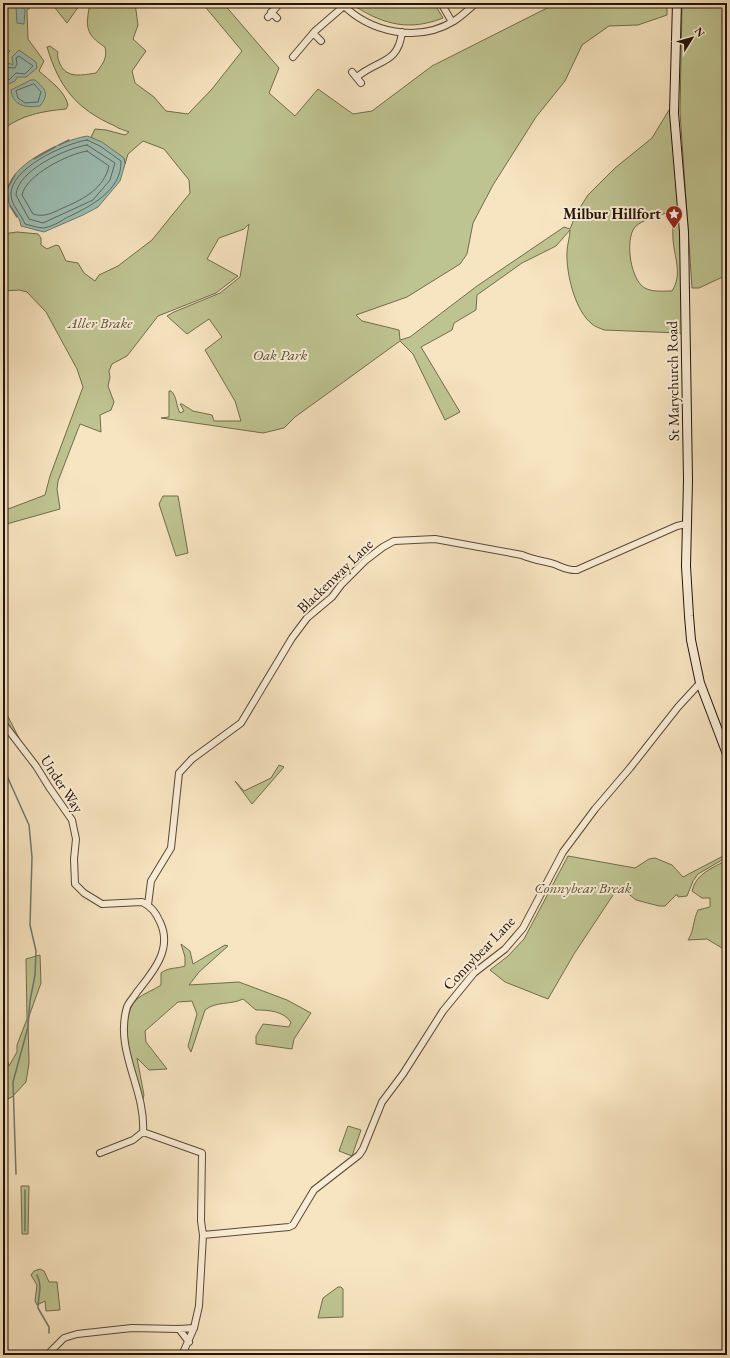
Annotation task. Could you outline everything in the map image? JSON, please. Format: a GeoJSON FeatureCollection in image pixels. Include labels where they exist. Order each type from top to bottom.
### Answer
{"type":"FeatureCollection","features":[{"type":"Feature","properties":{"kind":"street"},"geometry":{"type":"LineString","coordinates":[[277,18],[270,14],[280,3]]}},
{"type":"Feature","properties":{"kind":"street"},"geometry":{"type":"LineString","coordinates":[[441,3],[452,22]]}},
{"type":"Feature","properties":{"kind":"street"},"geometry":{"type":"LineString","coordinates":[[293,57],[313,33],[342,4],[360,19],[383,30],[422,32],[438,28],[452,22],[476,3]]}},
{"type":"Feature","properties":{"kind":"street","name":"St Marychurch Road"},"geometry":{"type":"LineString","coordinates":[[677,3],[674,113],[684,232],[688,474],[686,566],[689,616],[691,640],[700,683],[727,754]]}},
{"type":"Feature","properties":{"kind":"street"},"geometry":{"type":"LineString","coordinates":[[361,83],[355,75],[395,55],[401,45],[402,32]]}},
{"type":"Feature","properties":{"kind":"street"},"geometry":{"type":"LineString","coordinates":[[313,33],[321,41]]}},
{"type":"Feature","properties":{"kind":"street","name":"Blackenway Lane"},"geometry":{"type":"LineString","coordinates":[[148,905],[151,881],[171,848],[179,773],[192,759],[241,723],[292,638],[307,618],[332,597],[341,585],[366,560],[383,547],[394,541],[435,539],[482,549],[522,555],[572,571],[677,526],[686,524]]}},
{"type":"Feature","properties":{"kind":"street","name":"Connybear Lane"},"geometry":{"type":"LineString","coordinates":[[203,1235],[289,1227],[293,1225],[314,1190],[359,1155],[382,1102],[403,1074],[443,1011],[474,973],[505,949],[523,928],[563,852],[595,809],[630,768],[678,706],[700,683]]}},
{"type":"Feature","properties":{"kind":"street","name":"Under Way"},"geometry":{"type":"LineString","coordinates":[[3,723],[36,766],[72,820],[76,839],[74,859],[76,884],[84,893],[102,904],[142,902],[148,905]]}},
{"type":"Feature","properties":{"kind":"street"},"geometry":{"type":"LineString","coordinates":[[100,1153],[133,1140],[143,1132],[144,1117],[126,1052],[125,1030],[127,1006],[156,967],[165,948],[163,928],[156,913],[148,905]]}},
{"type":"Feature","properties":{"kind":"street"},"geometry":{"type":"LineString","coordinates":[[143,1132],[202,1153],[201,1221],[203,1235],[199,1300],[194,1328],[182,1355]]}},
{"type":"Feature","properties":{"kind":"street"},"geometry":{"type":"LineString","coordinates":[[47,1355],[64,1338],[77,1334],[132,1328],[194,1328]]}},
{"type":"Feature","properties":{"kind":"street"},"geometry":{"type":"LineString","coordinates":[[179,1329],[189,1342]]}},
{"type":"Feature","properties":{"kind":"green space"},"geometry":{"type":"Polygon","coordinates":[[[3,3],[34,3],[34,5],[27,10],[28,39],[44,61],[39,71],[60,90],[68,105],[66,109],[49,111],[25,117],[3,130],[3,58],[10,51],[3,47],[3,3]]]}},
{"type":"Feature","properties":{"kind":"green space"},"geometry":{"type":"Polygon","coordinates":[[[51,3],[81,3],[67,23],[51,3]]]}},
{"type":"Feature","properties":{"kind":"green space"},"geometry":{"type":"Polygon","coordinates":[[[90,3],[135,3],[138,25],[133,39],[146,51],[132,71],[135,83],[154,97],[166,111],[188,114],[212,89],[242,51],[202,3],[223,3],[279,68],[269,93],[295,116],[318,89],[353,114],[372,111],[432,66],[557,3],[667,3],[667,15],[638,25],[609,26],[582,45],[565,81],[536,117],[493,185],[473,223],[467,254],[460,264],[407,297],[356,315],[362,321],[399,330],[400,340],[410,337],[477,286],[564,227],[570,229],[577,212],[588,195],[615,168],[652,138],[669,110],[672,110],[678,187],[684,336],[680,333],[604,330],[592,324],[586,318],[576,301],[570,281],[567,252],[570,230],[556,246],[522,263],[477,295],[476,310],[454,323],[452,330],[421,347],[460,412],[445,420],[413,354],[400,341],[295,417],[284,428],[263,433],[161,418],[169,417],[169,391],[171,391],[180,413],[184,411],[180,404],[182,404],[193,411],[212,415],[214,421],[241,421],[235,401],[205,350],[222,337],[209,319],[187,334],[167,316],[220,293],[240,277],[249,224],[244,229],[219,238],[207,259],[238,276],[216,293],[158,316],[127,356],[112,364],[109,371],[110,377],[108,386],[114,402],[111,410],[100,415],[101,432],[80,424],[58,481],[57,489],[60,509],[3,525],[3,511],[45,495],[50,476],[83,387],[77,369],[46,312],[27,292],[19,290],[3,291],[3,234],[17,232],[38,234],[41,238],[41,245],[47,249],[56,245],[59,246],[66,261],[78,263],[84,273],[95,281],[99,275],[118,266],[152,240],[190,193],[189,180],[164,149],[143,141],[128,154],[125,164],[124,158],[91,137],[95,129],[125,135],[129,132],[118,128],[90,112],[71,95],[57,74],[47,47],[50,46],[58,52],[60,64],[67,72],[75,75],[96,73],[104,61],[106,51],[105,47],[93,38],[90,33],[87,23],[90,3]],[[669,212],[646,220],[638,224],[632,233],[630,251],[633,271],[641,285],[650,290],[672,291],[677,278],[677,265],[673,239],[673,221],[669,212]]]}},
{"type":"Feature","properties":{"kind":"green space"},"geometry":{"type":"Polygon","coordinates":[[[359,3],[434,3],[443,18],[420,24],[398,24],[388,22],[367,13],[356,7],[359,3]]]}},
{"type":"Feature","properties":{"kind":"green space"},"geometry":{"type":"Polygon","coordinates":[[[682,3],[727,3],[727,275],[699,288],[692,288],[680,112],[682,3]]]}},
{"type":"Feature","properties":{"kind":"green space"},"geometry":{"type":"Polygon","coordinates":[[[163,496],[178,496],[188,553],[176,556],[159,504],[163,496]]]}},
{"type":"Feature","properties":{"kind":"green space"},"geometry":{"type":"Polygon","coordinates":[[[3,707],[19,738],[3,718],[3,707]]]}},
{"type":"Feature","properties":{"kind":"green space"},"geometry":{"type":"Polygon","coordinates":[[[279,765],[284,767],[252,804],[235,781],[244,791],[271,778],[279,765]]]}},
{"type":"Feature","properties":{"kind":"green space","name":"Connybear Break"},"geometry":{"type":"Polygon","coordinates":[[[727,854],[727,857],[698,874],[693,881],[687,896],[678,897],[678,895],[676,895],[665,906],[659,906],[636,900],[619,886],[574,954],[548,999],[505,982],[490,970],[508,956],[524,939],[568,856],[635,868],[649,859],[655,858],[672,865],[683,877],[727,854]]]}},
{"type":"Feature","properties":{"kind":"green space"},"geometry":{"type":"Polygon","coordinates":[[[727,860],[727,951],[707,939],[688,940],[698,910],[710,907],[710,898],[702,898],[692,891],[694,885],[701,875],[727,860]]]}},
{"type":"Feature","properties":{"kind":"green space"},"geometry":{"type":"Polygon","coordinates":[[[181,944],[190,951],[193,964],[225,945],[228,946],[199,972],[189,985],[239,982],[287,1000],[311,1013],[294,1039],[292,1049],[256,1044],[256,1036],[263,1024],[289,1027],[291,1022],[284,1015],[271,1011],[256,1010],[243,999],[214,1005],[205,1010],[191,1052],[188,1046],[197,1014],[192,1001],[178,1002],[145,1031],[146,1042],[167,1069],[149,1070],[137,1058],[144,1095],[143,1099],[129,1048],[127,1033],[128,1020],[131,1008],[137,999],[161,985],[161,973],[170,969],[185,966],[185,957],[181,944]]]}},
{"type":"Feature","properties":{"kind":"green space"},"geometry":{"type":"Polygon","coordinates":[[[40,955],[41,983],[28,1019],[29,1063],[26,1082],[12,1097],[3,1101],[3,1038],[5,1031],[4,1048],[9,1066],[17,1052],[17,1045],[27,1019],[26,959],[40,955]]]}},
{"type":"Feature","properties":{"kind":"green space"},"geometry":{"type":"Polygon","coordinates":[[[348,1126],[361,1130],[352,1156],[339,1151],[348,1126]]]}},
{"type":"Feature","properties":{"kind":"green space"},"geometry":{"type":"Polygon","coordinates":[[[21,1186],[29,1186],[28,1234],[22,1234],[21,1186]]]}},
{"type":"Feature","properties":{"kind":"green space"},"geometry":{"type":"Polygon","coordinates":[[[40,1269],[44,1271],[49,1282],[57,1282],[60,1310],[46,1311],[45,1301],[37,1305],[35,1301],[37,1285],[31,1275],[34,1271],[40,1269]]]}},
{"type":"Feature","properties":{"kind":"green space"},"geometry":{"type":"Polygon","coordinates":[[[338,1287],[343,1289],[343,1317],[318,1318],[323,1298],[338,1287]]]}},
{"type":"Feature","properties":{"kind":"water"},"geometry":{"type":"Polygon","coordinates":[[[16,7],[23,7],[25,10],[24,24],[17,23],[16,7]]]}},
{"type":"Feature","properties":{"kind":"water"},"geometry":{"type":"Polygon","coordinates":[[[19,50],[36,62],[37,68],[26,77],[17,77],[15,81],[6,85],[3,84],[3,64],[6,62],[13,65],[12,57],[19,50]]]}},
{"type":"Feature","properties":{"kind":"water"},"geometry":{"type":"Polygon","coordinates":[[[31,80],[35,80],[44,89],[45,98],[40,106],[30,107],[21,105],[14,100],[12,95],[11,90],[31,80]]]}},
{"type":"Feature","properties":{"kind":"water"},"geometry":{"type":"Polygon","coordinates":[[[87,136],[102,142],[124,158],[125,164],[120,181],[98,207],[83,215],[44,232],[21,226],[9,203],[7,195],[9,184],[16,174],[26,164],[51,149],[77,138],[87,136]]]}},
{"type":"Feature","properties":{"kind":"waterway"},"geometry":{"type":"LineString","coordinates":[[59,145],[69,140]]}},
{"type":"Feature","properties":{"kind":"waterway"},"geometry":{"type":"LineString","coordinates":[[34,159],[55,147]]}},
{"type":"Feature","properties":{"kind":"waterway"},"geometry":{"type":"LineString","coordinates":[[8,201],[7,189],[15,175]]}},
{"type":"Feature","properties":{"kind":"waterway"},"geometry":{"type":"LineString","coordinates":[[10,206],[17,217]]}},
{"type":"Feature","properties":{"kind":"waterway"},"geometry":{"type":"LineString","coordinates":[[3,767],[29,825],[32,857],[30,925],[36,951],[35,975],[30,1001],[28,1027],[13,1082],[16,1174]]}},
{"type":"Feature","properties":{"kind":"waterway"},"geometry":{"type":"LineString","coordinates":[[25,1190],[25,1231]]}},
{"type":"Feature","properties":{"kind":"waterway"},"geometry":{"type":"LineString","coordinates":[[37,1275],[40,1283],[38,1308],[49,1327],[49,1333]]}},
{"type":"Feature","properties":{"kind":"place","name":"Milbur Hillfort"},"geometry":{"type":"Point","coordinates":[674,229]}},
{"type":"Feature","properties":{"kind":"park label","name":"Aller Brake"},"geometry":{"type":"Point","coordinates":[100,323]}},
{"type":"Feature","properties":{"kind":"park label","name":"Oak Park"},"geometry":{"type":"Point","coordinates":[280,355]}}]}
